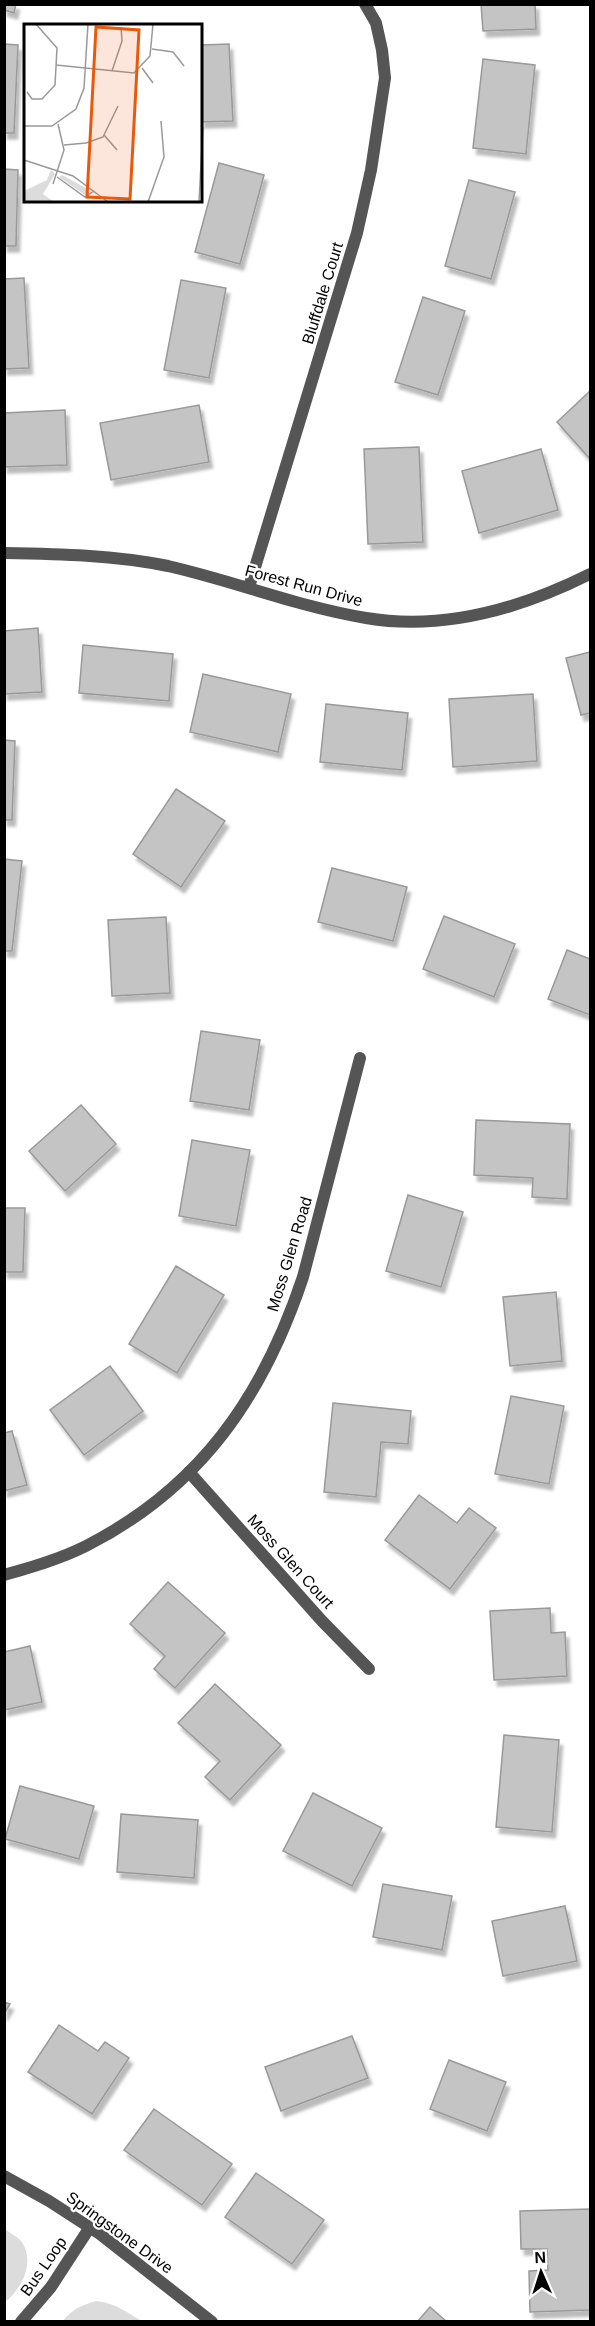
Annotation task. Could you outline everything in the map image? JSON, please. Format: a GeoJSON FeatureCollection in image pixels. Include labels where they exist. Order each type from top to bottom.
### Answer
{"type":"FeatureCollection","features":[{"type":"Feature","properties":{"kind":"street","name":"Bluffdale Court"},"geometry":{"type":"LineString","coordinates":[[249,587],[357,234],[371,170],[385,78],[376,23],[365,4]]}},
{"type":"Feature","properties":{"kind":"street","name":"Forest Run Drive"},"geometry":{"type":"LineString","coordinates":[[4,553],[94,555],[166,566],[368,619],[420,621],[472,616],[523,603],[591,574]]}},
{"type":"Feature","properties":{"kind":"street","name":"Moss Glen Road"},"geometry":{"type":"LineString","coordinates":[[4,1575],[44,1564],[86,1546],[148,1508],[189,1472],[235,1419],[266,1370],[292,1311],[360,1058]]}},
{"type":"Feature","properties":{"kind":"street","name":"Moss Glen Court"},"geometry":{"type":"LineString","coordinates":[[189,1472],[322,1621],[369,1669]]}},
{"type":"Feature","properties":{"kind":"street","name":"Springstone Drive"},"geometry":{"type":"LineString","coordinates":[[4,2176],[90,2227],[212,2322]]}},
{"type":"Feature","properties":{"kind":"street","name":"Bus Loop"},"geometry":{"type":"LineString","coordinates":[[21,2322],[51,2287],[90,2227]]}},
{"type":"Feature","properties":{"kind":"shaded area"},"geometry":{"type":"Polygon","coordinates":[[[5,2229],[21,2241],[27,2257],[27,2266],[17,2290],[5,2302],[5,2229]]]}},
{"type":"Feature","properties":{"kind":"shaded area"},"geometry":{"type":"Polygon","coordinates":[[[96,2301],[115,2306],[142,2321],[63,2321],[78,2308],[96,2301]]]}},
{"type":"Feature","properties":{"kind":"building"},"geometry":{"type":"Polygon","coordinates":[[[4,4],[16,4],[14,13],[4,10],[4,4]]]}},
{"type":"Feature","properties":{"kind":"building"},"geometry":{"type":"Polygon","coordinates":[[[481,4],[535,4],[536,29],[483,31],[481,4]]]}},
{"type":"Feature","properties":{"kind":"building"},"geometry":{"type":"Polygon","coordinates":[[[4,44],[18,45],[14,133],[4,133],[4,44]]]}},
{"type":"Feature","properties":{"kind":"building"},"geometry":{"type":"Polygon","coordinates":[[[229,44],[233,121],[202,122],[202,45],[229,44]]]}},
{"type":"Feature","properties":{"kind":"building"},"geometry":{"type":"Polygon","coordinates":[[[483,59],[535,65],[526,154],[473,148],[483,59]]]}},
{"type":"Feature","properties":{"kind":"building"},"geometry":{"type":"Polygon","coordinates":[[[219,163],[264,175],[240,264],[195,252],[219,163]]]}},
{"type":"Feature","properties":{"kind":"building"},"geometry":{"type":"Polygon","coordinates":[[[4,169],[18,170],[16,246],[4,246],[4,169]]]}},
{"type":"Feature","properties":{"kind":"building"},"geometry":{"type":"Polygon","coordinates":[[[469,180],[515,192],[491,279],[445,266],[469,180]]]}},
{"type":"Feature","properties":{"kind":"building"},"geometry":{"type":"Polygon","coordinates":[[[24,278],[29,368],[4,369],[4,279],[24,278]]]}},
{"type":"Feature","properties":{"kind":"building"},"geometry":{"type":"Polygon","coordinates":[[[181,280],[226,288],[209,378],[164,370],[181,280]]]}},
{"type":"Feature","properties":{"kind":"building"},"geometry":{"type":"Polygon","coordinates":[[[423,297],[465,311],[438,395],[395,382],[423,297]]]}},
{"type":"Feature","properties":{"kind":"building"},"geometry":{"type":"Polygon","coordinates":[[[590,391],[590,459],[557,422],[590,391]]]}},
{"type":"Feature","properties":{"kind":"building"},"geometry":{"type":"Polygon","coordinates":[[[199,405],[209,462],[111,480],[100,423],[199,405]]]}},
{"type":"Feature","properties":{"kind":"building"},"geometry":{"type":"Polygon","coordinates":[[[65,410],[67,465],[4,467],[4,413],[65,410]]]}},
{"type":"Feature","properties":{"kind":"building"},"geometry":{"type":"Polygon","coordinates":[[[419,447],[423,542],[368,544],[364,449],[419,447]]]}},
{"type":"Feature","properties":{"kind":"building"},"geometry":{"type":"Polygon","coordinates":[[[541,449],[558,510],[479,533],[462,471],[541,449]]]}},
{"type":"Feature","properties":{"kind":"building"},"geometry":{"type":"Polygon","coordinates":[[[38,628],[42,692],[4,694],[4,631],[38,628]]]}},
{"type":"Feature","properties":{"kind":"building"},"geometry":{"type":"Polygon","coordinates":[[[83,645],[173,654],[169,701],[79,693],[83,645]]]}},
{"type":"Feature","properties":{"kind":"building"},"geometry":{"type":"Polygon","coordinates":[[[590,652],[590,713],[581,715],[566,658],[590,652]]]}},
{"type":"Feature","properties":{"kind":"building"},"geometry":{"type":"Polygon","coordinates":[[[203,674],[291,694],[278,752],[190,732],[203,674]]]}},
{"type":"Feature","properties":{"kind":"building"},"geometry":{"type":"Polygon","coordinates":[[[533,694],[537,761],[453,767],[449,699],[533,694]]]}},
{"type":"Feature","properties":{"kind":"building"},"geometry":{"type":"Polygon","coordinates":[[[326,704],[408,713],[402,770],[320,762],[326,704]]]}},
{"type":"Feature","properties":{"kind":"building"},"geometry":{"type":"Polygon","coordinates":[[[4,740],[15,741],[12,820],[4,820],[4,740]]]}},
{"type":"Feature","properties":{"kind":"building"},"geometry":{"type":"Polygon","coordinates":[[[176,789],[225,821],[181,887],[133,854],[176,789]]]}},
{"type":"Feature","properties":{"kind":"building"},"geometry":{"type":"Polygon","coordinates":[[[4,859],[22,861],[12,951],[4,951],[4,859]]]}},
{"type":"Feature","properties":{"kind":"building"},"geometry":{"type":"Polygon","coordinates":[[[332,868],[407,887],[393,941],[318,922],[332,868]]]}},
{"type":"Feature","properties":{"kind":"building"},"geometry":{"type":"Polygon","coordinates":[[[444,916],[515,944],[494,997],[423,969],[444,916]]]}},
{"type":"Feature","properties":{"kind":"building"},"geometry":{"type":"Polygon","coordinates":[[[166,917],[170,993],[112,996],[108,920],[166,917]]]}},
{"type":"Feature","properties":{"kind":"building"},"geometry":{"type":"Polygon","coordinates":[[[567,950],[590,959],[590,1015],[548,999],[567,950]]]}},
{"type":"Feature","properties":{"kind":"building"},"geometry":{"type":"Polygon","coordinates":[[[201,1031],[260,1040],[249,1110],[190,1101],[201,1031]]]}},
{"type":"Feature","properties":{"kind":"building"},"geometry":{"type":"Polygon","coordinates":[[[81,1105],[116,1144],[65,1191],[29,1151],[81,1105]]]}},
{"type":"Feature","properties":{"kind":"building"},"geometry":{"type":"Polygon","coordinates":[[[476,1120],[570,1124],[567,1199],[532,1197],[533,1178],[474,1175],[476,1120]]]}},
{"type":"Feature","properties":{"kind":"building"},"geometry":{"type":"Polygon","coordinates":[[[192,1140],[250,1150],[236,1226],[179,1216],[192,1140]]]}},
{"type":"Feature","properties":{"kind":"building"},"geometry":{"type":"Polygon","coordinates":[[[408,1195],[463,1212],[441,1287],[386,1271],[408,1195]]]}},
{"type":"Feature","properties":{"kind":"building"},"geometry":{"type":"Polygon","coordinates":[[[4,1208],[25,1208],[23,1272],[4,1272],[4,1208]]]}},
{"type":"Feature","properties":{"kind":"building"},"geometry":{"type":"Polygon","coordinates":[[[176,1266],[224,1295],[177,1373],[129,1344],[176,1266]]]}},
{"type":"Feature","properties":{"kind":"building"},"geometry":{"type":"Polygon","coordinates":[[[556,1292],[562,1361],[510,1366],[503,1297],[556,1292]]]}},
{"type":"Feature","properties":{"kind":"building"},"geometry":{"type":"Polygon","coordinates":[[[110,1366],[143,1411],[84,1455],[50,1410],[110,1366]]]}},
{"type":"Feature","properties":{"kind":"building"},"geometry":{"type":"Polygon","coordinates":[[[511,1396],[564,1406],[549,1484],[495,1474],[511,1396]]]}},
{"type":"Feature","properties":{"kind":"building"},"geometry":{"type":"Polygon","coordinates":[[[333,1403],[411,1411],[408,1444],[381,1442],[376,1497],[324,1492],[333,1403]]]}},
{"type":"Feature","properties":{"kind":"building"},"geometry":{"type":"Polygon","coordinates":[[[12,1431],[27,1485],[4,1491],[4,1433],[12,1431]]]}},
{"type":"Feature","properties":{"kind":"building"},"geometry":{"type":"Polygon","coordinates":[[[419,1495],[457,1523],[469,1508],[496,1528],[450,1589],[385,1540],[419,1495]]]}},
{"type":"Feature","properties":{"kind":"building"},"geometry":{"type":"Polygon","coordinates":[[[168,1582],[225,1633],[175,1688],[154,1669],[165,1656],[130,1624],[168,1582]]]}},
{"type":"Feature","properties":{"kind":"building"},"geometry":{"type":"Polygon","coordinates":[[[550,1608],[551,1633],[565,1632],[567,1676],[494,1680],[490,1611],[550,1608]]]}},
{"type":"Feature","properties":{"kind":"building"},"geometry":{"type":"Polygon","coordinates":[[[30,1646],[42,1702],[4,1710],[4,1652],[30,1646]]]}},
{"type":"Feature","properties":{"kind":"building"},"geometry":{"type":"Polygon","coordinates":[[[215,1684],[281,1745],[230,1800],[205,1777],[220,1761],[178,1723],[215,1684]]]}},
{"type":"Feature","properties":{"kind":"building"},"geometry":{"type":"Polygon","coordinates":[[[504,1735],[559,1740],[552,1832],[496,1827],[504,1735]]]}},
{"type":"Feature","properties":{"kind":"building"},"geometry":{"type":"Polygon","coordinates":[[[20,1786],[94,1806],[79,1859],[5,1839],[20,1786]]]}},
{"type":"Feature","properties":{"kind":"building"},"geometry":{"type":"Polygon","coordinates":[[[313,1793],[382,1828],[352,1886],[283,1851],[313,1793]]]}},
{"type":"Feature","properties":{"kind":"building"},"geometry":{"type":"Polygon","coordinates":[[[121,1814],[198,1820],[194,1878],[117,1872],[121,1814]]]}},
{"type":"Feature","properties":{"kind":"building"},"geometry":{"type":"Polygon","coordinates":[[[383,1884],[452,1896],[442,1950],[373,1937],[383,1884]]]}},
{"type":"Feature","properties":{"kind":"building"},"geometry":{"type":"Polygon","coordinates":[[[565,1906],[577,1961],[503,1976],[492,1921],[565,1906]]]}},
{"type":"Feature","properties":{"kind":"building"},"geometry":{"type":"Polygon","coordinates":[[[4,2002],[10,2004],[4,2014],[4,2002]]]}},
{"type":"Feature","properties":{"kind":"building"},"geometry":{"type":"Polygon","coordinates":[[[59,2025],[98,2051],[105,2042],[129,2058],[92,2114],[28,2072],[59,2025]]]}},
{"type":"Feature","properties":{"kind":"building"},"geometry":{"type":"Polygon","coordinates":[[[352,2036],[368,2078],[281,2111],[265,2067],[352,2036]]]}},
{"type":"Feature","properties":{"kind":"building"},"geometry":{"type":"Polygon","coordinates":[[[449,2060],[506,2082],[487,2131],[430,2109],[449,2060]]]}},
{"type":"Feature","properties":{"kind":"building"},"geometry":{"type":"Polygon","coordinates":[[[154,2109],[232,2164],[202,2205],[124,2150],[154,2109]]]}},
{"type":"Feature","properties":{"kind":"building"},"geometry":{"type":"Polygon","coordinates":[[[256,2173],[324,2220],[292,2264],[225,2217],[256,2173]]]}},
{"type":"Feature","properties":{"kind":"building"},"geometry":{"type":"Polygon","coordinates":[[[590,2209],[590,2310],[530,2312],[529,2271],[548,2270],[547,2249],[521,2249],[520,2211],[590,2209]]]}},
{"type":"Feature","properties":{"kind":"building"},"geometry":{"type":"Polygon","coordinates":[[[430,2307],[447,2322],[417,2322],[430,2307]]]}}]}
